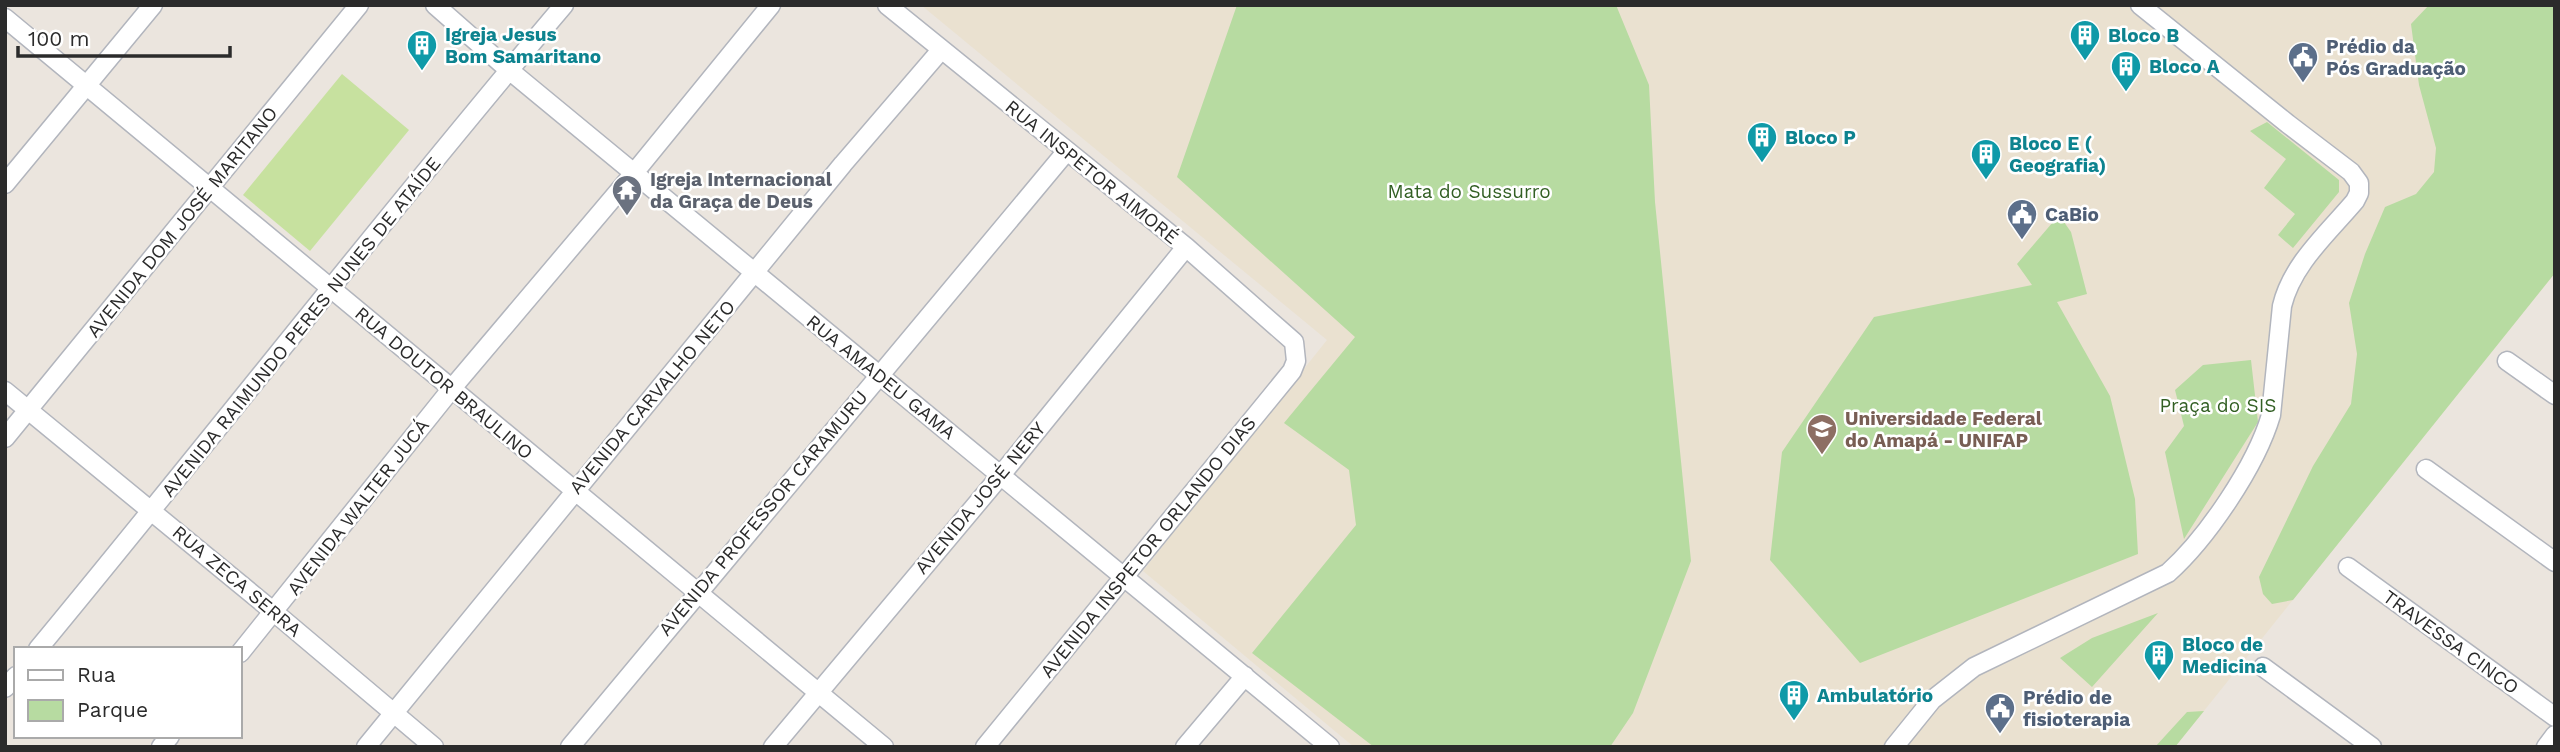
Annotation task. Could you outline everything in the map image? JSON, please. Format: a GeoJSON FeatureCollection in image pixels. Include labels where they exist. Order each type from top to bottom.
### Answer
{"type":"FeatureCollection","features":[{"type":"Feature","properties":{"kind":"street"},"geometry":{"type":"LineString","coordinates":[[5,184],[153,5]]}},
{"type":"Feature","properties":{"kind":"street","name":"AVENIDA DOM JOSÉ MARITANO"},"geometry":{"type":"LineString","coordinates":[[5,438],[359,5]]}},
{"type":"Feature","properties":{"kind":"street","name":"RUA AMADEU GAMA"},"geometry":{"type":"LineString","coordinates":[[435,5],[509,70],[1329,747]]}},
{"type":"Feature","properties":{"kind":"street","name":"AVENIDA RAIMUNDO PERES NUNES DE ATAÍDE"},"geometry":{"type":"LineString","coordinates":[[40,647],[329,289],[564,5]]}},
{"type":"Feature","properties":{"kind":"street","name":"AVENIDA WALTER JUCÁ"},"geometry":{"type":"LineString","coordinates":[[242,651],[453,387],[634,173],[771,5]]}},
{"type":"Feature","properties":{"kind":"street","name":"RUA INSPETOR AIMORÉ"},"geometry":{"type":"LineString","coordinates":[[887,5],[1186,247],[1294,342]]}},
{"type":"Feature","properties":{"kind":"street"},"geometry":{"type":"LineString","coordinates":[[1894,747],[1933,700],[1974,667],[2168,573],[2183,559],[2218,513],[2268,428],[2272,415],[2282,306],[2286,291],[2297,269],[2359,193],[2359,183],[2351,172],[2140,5]]}},
{"type":"Feature","properties":{"kind":"street","name":"RUA DOUTOR BRAULINO"},"geometry":{"type":"LineString","coordinates":[[5,18],[884,747]]}},
{"type":"Feature","properties":{"kind":"street","name":"AVENIDA CARVALHO NETO"},"geometry":{"type":"LineString","coordinates":[[366,747],[843,164],[941,50]]}},
{"type":"Feature","properties":{"kind":"street","name":"AVENIDA PROFESSOR CARAMURU"},"geometry":{"type":"LineString","coordinates":[[570,747],[1066,152]]}},
{"type":"Feature","properties":{"kind":"street","name":"AVENIDA JOSÉ NERY"},"geometry":{"type":"LineString","coordinates":[[773,747],[816,692],[1001,475],[1186,247]]}},
{"type":"Feature","properties":{"kind":"street","name":"AVENIDA INSPETOR ORLANDO DIAS"},"geometry":{"type":"LineString","coordinates":[[985,747],[1292,371],[1296,361],[1294,342]]}},
{"type":"Feature","properties":{"kind":"street"},"geometry":{"type":"LineString","coordinates":[[2507,361],[2555,395]]}},
{"type":"Feature","properties":{"kind":"street","name":"RUA ZECA SERRA"},"geometry":{"type":"LineString","coordinates":[[5,391],[434,747]]}},
{"type":"Feature","properties":{"kind":"street"},"geometry":{"type":"LineString","coordinates":[[2426,469],[2555,562]]}},
{"type":"Feature","properties":{"kind":"street","name":"TRAVESSA CINCO"},"geometry":{"type":"LineString","coordinates":[[2348,567],[2555,717]]}},
{"type":"Feature","properties":{"kind":"street"},"geometry":{"type":"LineString","coordinates":[[2263,667],[2372,747]]}},
{"type":"Feature","properties":{"kind":"street"},"geometry":{"type":"LineString","coordinates":[[1185,747],[1245,676]]}},
{"type":"Feature","properties":{"kind":"street"},"geometry":{"type":"LineString","coordinates":[[2546,747],[2555,735]]}},
{"type":"Feature","properties":{"kind":"shaded area","name":"Universidade Federal do Amapá - UNIFAP"},"geometry":{"type":"Polygon","coordinates":[[[921,5],[2555,5],[2555,273],[2175,747],[1354,747],[1143,571],[1327,340],[921,5]]]}},
{"type":"Feature","properties":{"kind":"green space","name":"Mata do Sussurro"},"geometry":{"type":"Polygon","coordinates":[[[1237,5],[1616,5],[1649,85],[1655,202],[1691,561],[1633,713],[1610,747],[1374,747],[1252,653],[1356,525],[1349,470],[1284,423],[1355,337],[1177,177],[1237,5]]]}},
{"type":"Feature","properties":{"kind":"green space"},"geometry":{"type":"Polygon","coordinates":[[[2429,5],[2555,5],[2555,273],[2293,600],[2272,604],[2263,594],[2259,577],[2313,466],[2351,404],[2357,354],[2349,303],[2365,254],[2385,207],[2416,194],[2434,172],[2436,148],[2419,85],[2411,24],[2429,5]]]}},
{"type":"Feature","properties":{"kind":"green space"},"geometry":{"type":"Polygon","coordinates":[[[342,74],[409,130],[310,251],[243,195],[342,74]]]}},
{"type":"Feature","properties":{"kind":"green space"},"geometry":{"type":"Polygon","coordinates":[[[2267,122],[2339,180],[2339,192],[2293,248],[2278,235],[2295,214],[2264,188],[2286,159],[2250,131],[2267,122]]]}},
{"type":"Feature","properties":{"kind":"green space"},"geometry":{"type":"Polygon","coordinates":[[[2059,215],[2071,232],[2087,294],[2057,302],[2110,396],[2135,499],[2138,554],[1860,663],[1770,560],[1782,452],[1874,317],[2032,285],[2017,264],[2059,215]]]}},
{"type":"Feature","properties":{"kind":"green space","name":"Praça do SIS"},"geometry":{"type":"Polygon","coordinates":[[[2251,360],[2258,422],[2184,539],[2165,452],[2184,426],[2175,390],[2203,365],[2251,360]]]}},
{"type":"Feature","properties":{"kind":"green space"},"geometry":{"type":"Polygon","coordinates":[[[2158,613],[2092,687],[2060,658],[2092,638],[2158,613]]]}},
{"type":"Feature","properties":{"kind":"green space"},"geometry":{"type":"Polygon","coordinates":[[[2204,711],[2175,747],[2155,747],[2187,712],[2204,711]]]}},
{"type":"Feature","properties":{"kind":"place","name":"Bloco B"},"geometry":{"type":"Point","coordinates":[2085,62]}},
{"type":"Feature","properties":{"kind":"place","name":"Igreja Jesus Bom Samaritano"},"geometry":{"type":"Point","coordinates":[422,72]}},
{"type":"Feature","properties":{"kind":"place","name":"Prédio da Pós Graduação"},"geometry":{"type":"Point","coordinates":[2303,84]}},
{"type":"Feature","properties":{"kind":"place","name":"Bloco A"},"geometry":{"type":"Point","coordinates":[2126,93]}},
{"type":"Feature","properties":{"kind":"place","name":"Bloco P"},"geometry":{"type":"Point","coordinates":[1762,164]}},
{"type":"Feature","properties":{"kind":"place","name":"Bloco E ( Geografia)"},"geometry":{"type":"Point","coordinates":[1986,181]}},
{"type":"Feature","properties":{"kind":"place","name":"Igreja Internacional da Graça de Deus"},"geometry":{"type":"Point","coordinates":[627,217]}},
{"type":"Feature","properties":{"kind":"place","name":"CaBio"},"geometry":{"type":"Point","coordinates":[2022,241]}},
{"type":"Feature","properties":{"kind":"place","name":"Universidade Federal do Amapá - UNIFAP"},"geometry":{"type":"Point","coordinates":[1822,456]}},
{"type":"Feature","properties":{"kind":"place","name":"Bloco de Medicina"},"geometry":{"type":"Point","coordinates":[2159,682]}},
{"type":"Feature","properties":{"kind":"place","name":"Ambulatório"},"geometry":{"type":"Point","coordinates":[1794,722]}},
{"type":"Feature","properties":{"kind":"place","name":"Prédio de fisioterapia"},"geometry":{"type":"Point","coordinates":[2000,735]}}]}
